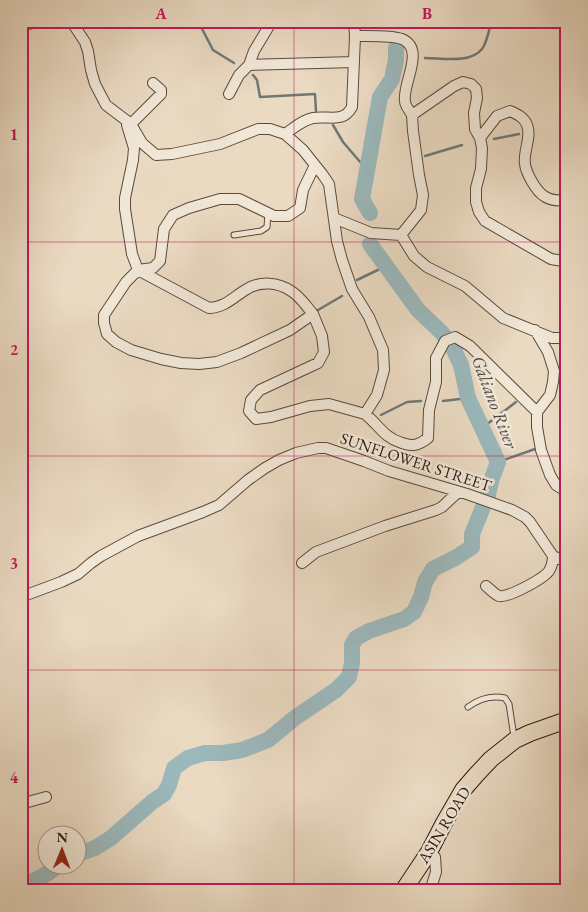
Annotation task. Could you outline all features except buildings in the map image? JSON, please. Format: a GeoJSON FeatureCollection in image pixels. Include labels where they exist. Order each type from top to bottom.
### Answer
{"type":"FeatureCollection","features":[{"type":"Feature","properties":{"kind":"main road","name":"ASIN ROAD"},"geometry":{"type":"LineString","coordinates":[[403,891],[429,852],[463,790],[491,759],[515,740],[567,720]]}},
{"type":"Feature","properties":{"kind":"street"},"geometry":{"type":"LineString","coordinates":[[21,25],[44,21]]}},
{"type":"Feature","properties":{"kind":"street"},"geometry":{"type":"LineString","coordinates":[[62,21],[76,23],[85,42],[95,84],[106,105],[128,122],[142,143],[156,155],[172,154],[220,144],[258,129],[270,129],[285,134],[303,150],[323,175],[328,184],[342,260],[352,289],[369,317],[383,350],[384,370],[377,395],[365,414]]}},
{"type":"Feature","properties":{"kind":"street"},"geometry":{"type":"LineString","coordinates":[[229,94],[239,75],[249,65],[254,52],[272,21]]}},
{"type":"Feature","properties":{"kind":"street"},"geometry":{"type":"LineString","coordinates":[[285,134],[300,123],[313,118],[342,117],[352,107],[354,21]]}},
{"type":"Feature","properties":{"kind":"street"},"geometry":{"type":"LineString","coordinates":[[354,36],[396,38],[410,45],[412,52],[412,63],[404,102],[412,115],[412,130],[423,195],[421,210],[401,235]]}},
{"type":"Feature","properties":{"kind":"street"},"geometry":{"type":"LineString","coordinates":[[249,65],[354,62]]}},
{"type":"Feature","properties":{"kind":"street"},"geometry":{"type":"LineString","coordinates":[[412,115],[454,86],[463,82],[471,84],[476,89],[475,129],[480,138],[482,148],[481,169],[476,188],[476,202],[479,212],[485,221],[552,259],[567,260]]}},
{"type":"Feature","properties":{"kind":"street"},"geometry":{"type":"LineString","coordinates":[[128,122],[161,94],[161,90],[153,84]]}},
{"type":"Feature","properties":{"kind":"street"},"geometry":{"type":"LineString","coordinates":[[480,138],[497,116],[510,111],[520,116],[527,125],[525,163],[531,181],[544,196],[557,201],[567,200]]}},
{"type":"Feature","properties":{"kind":"street"},"geometry":{"type":"LineString","coordinates":[[128,122],[134,148],[125,198],[125,209],[132,254],[138,270],[209,308],[219,307],[248,288],[261,283],[276,284],[292,291],[313,314],[322,336],[324,352],[318,363],[260,390],[251,400],[249,411],[256,419],[271,417],[310,406],[329,404],[365,414],[392,440],[408,445],[420,445],[428,438],[429,410],[436,382],[436,358],[445,341],[455,337],[470,346],[537,412]]}},
{"type":"Feature","properties":{"kind":"street"},"geometry":{"type":"LineString","coordinates":[[313,314],[290,330],[241,354],[217,362],[199,364],[161,359],[131,350],[106,334],[104,323],[104,315],[126,282],[138,270],[154,268],[160,261],[164,229],[173,216],[189,208],[220,199],[239,199],[274,216],[288,216],[300,208],[303,190],[315,166]]}},
{"type":"Feature","properties":{"kind":"street"},"geometry":{"type":"LineString","coordinates":[[334,218],[371,233],[401,235]]}},
{"type":"Feature","properties":{"kind":"street"},"geometry":{"type":"LineString","coordinates":[[401,235],[414,256],[427,267],[465,286],[503,318],[552,338],[567,338]]}},
{"type":"Feature","properties":{"kind":"street"},"geometry":{"type":"LineString","coordinates":[[535,330],[548,352],[554,371],[550,395],[537,412],[541,450],[546,466],[556,484],[567,492]]}},
{"type":"Feature","properties":{"kind":"street","name":"SUNFLOWER STREET"},"geometry":{"type":"LineString","coordinates":[[21,597],[78,574],[101,556],[138,536],[219,505],[248,480],[279,460],[296,453],[318,448],[326,448],[389,471],[512,510],[530,522],[553,556]]}},
{"type":"Feature","properties":{"kind":"street"},"geometry":{"type":"LineString","coordinates":[[302,563],[323,549],[436,510],[463,493]]}},
{"type":"Feature","properties":{"kind":"street"},"geometry":{"type":"LineString","coordinates":[[486,586],[499,596],[508,595],[537,582],[545,576],[553,563],[553,556],[567,562]]}},
{"type":"Feature","properties":{"kind":"street"},"geometry":{"type":"LineString","coordinates":[[21,804],[46,797]]}},
{"type":"Feature","properties":{"kind":"street"},"geometry":{"type":"LineString","coordinates":[[429,852],[436,857],[436,872],[430,891]]}},
{"type":"Feature","properties":{"kind":"lane"},"geometry":{"type":"LineString","coordinates":[[234,235],[261,231],[267,226],[268,213]]}},
{"type":"Feature","properties":{"kind":"lane"},"geometry":{"type":"LineString","coordinates":[[468,707],[475,702],[490,697],[505,698],[508,704],[515,740]]}},
{"type":"Feature","properties":{"kind":"waterway"},"geometry":{"type":"LineString","coordinates":[[198,21],[213,50],[234,63]]}},
{"type":"Feature","properties":{"kind":"waterway"},"geometry":{"type":"LineString","coordinates":[[425,58],[455,59],[477,54],[485,44],[490,27]]}},
{"type":"Feature","properties":{"kind":"waterway","name":"Galiano River"},"geometry":{"type":"LineString","coordinates":[[370,213],[362,199],[380,97],[392,79],[396,60],[396,48]]}},
{"type":"Feature","properties":{"kind":"waterway"},"geometry":{"type":"LineString","coordinates":[[253,75],[257,80],[260,97],[315,94],[316,111]]}},
{"type":"Feature","properties":{"kind":"waterway"},"geometry":{"type":"LineString","coordinates":[[333,125],[343,142],[367,170]]}},
{"type":"Feature","properties":{"kind":"waterway"},"geometry":{"type":"LineString","coordinates":[[494,139],[519,134]]}},
{"type":"Feature","properties":{"kind":"waterway"},"geometry":{"type":"LineString","coordinates":[[425,156],[462,145]]}},
{"type":"Feature","properties":{"kind":"waterway","name":"Galiano River"},"geometry":{"type":"LineString","coordinates":[[88,850],[111,838],[152,802],[164,794],[174,768],[188,758],[205,753],[242,750],[268,740],[296,717],[336,690],[349,677],[352,663],[352,645],[356,638],[369,631],[404,619],[414,612],[425,582],[433,569],[472,547],[472,534],[488,495],[498,462],[468,398],[461,365],[453,348],[442,333],[418,310],[370,244]]}},
{"type":"Feature","properties":{"kind":"waterway"},"geometry":{"type":"LineString","coordinates":[[357,280],[386,266]]}},
{"type":"Feature","properties":{"kind":"waterway"},"geometry":{"type":"LineString","coordinates":[[318,310],[342,296]]}},
{"type":"Feature","properties":{"kind":"waterway"},"geometry":{"type":"LineString","coordinates":[[561,385],[567,377]]}},
{"type":"Feature","properties":{"kind":"waterway"},"geometry":{"type":"LineString","coordinates":[[443,401],[468,398]]}},
{"type":"Feature","properties":{"kind":"waterway"},"geometry":{"type":"LineString","coordinates":[[381,415],[407,402],[421,401]]}},
{"type":"Feature","properties":{"kind":"waterway"},"geometry":{"type":"LineString","coordinates":[[482,428],[516,402]]}},
{"type":"Feature","properties":{"kind":"waterway"},"geometry":{"type":"LineString","coordinates":[[498,462],[535,449]]}},
{"type":"Feature","properties":{"kind":"waterway","name":"Galiano River"},"geometry":{"type":"LineString","coordinates":[[21,886],[46,874]]}}]}
